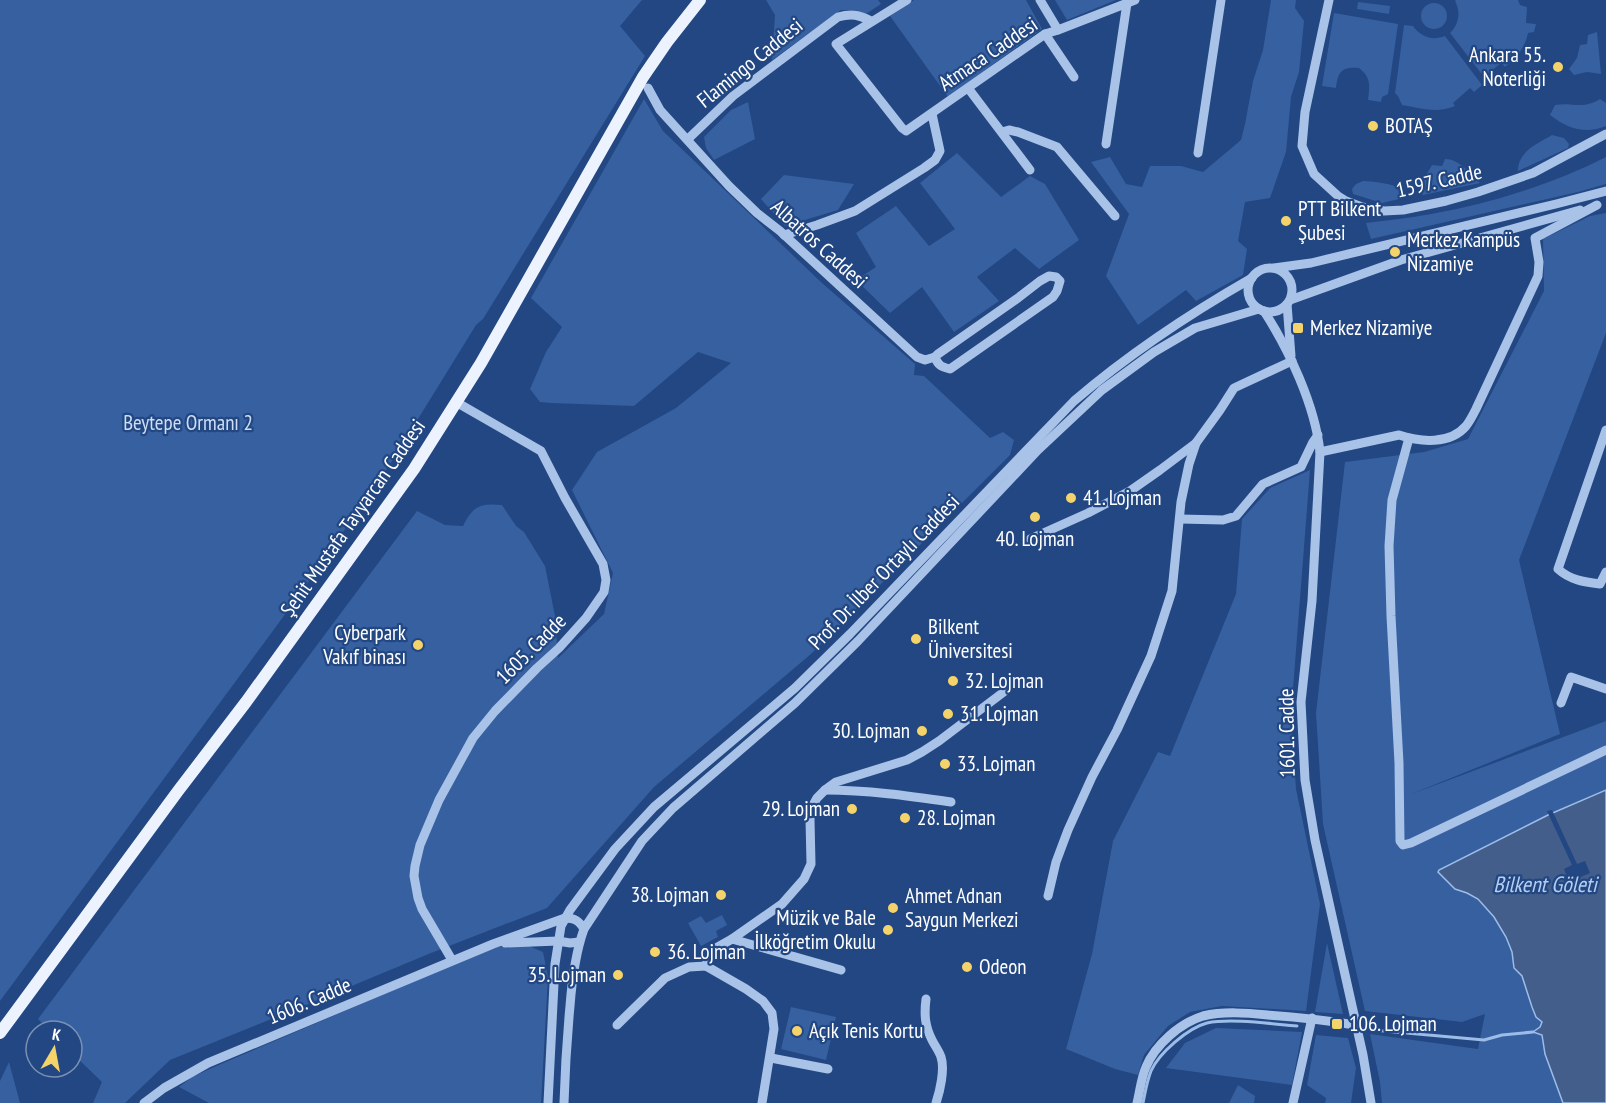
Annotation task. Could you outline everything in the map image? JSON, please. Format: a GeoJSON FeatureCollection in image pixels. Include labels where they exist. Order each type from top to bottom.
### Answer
{"type":"FeatureCollection","features":[{"type":"Feature","properties":{"kind":"main road","name":"Şehit Mustafa Tayyarcan Caddesi"},"geometry":{"type":"LineString","coordinates":[[0,1033],[246,702],[414,469],[481,363],[642,77],[700,0]]}},
{"type":"Feature","properties":{"kind":"street"},"geometry":{"type":"LineString","coordinates":[[907,0],[892,4],[836,44],[902,128],[906,130],[932,114]]}},
{"type":"Feature","properties":{"kind":"street"},"geometry":{"type":"LineString","coordinates":[[1040,0],[1058,30]]}},
{"type":"Feature","properties":{"kind":"street"},"geometry":{"type":"LineString","coordinates":[[1198,153],[1221,0]]}},
{"type":"Feature","properties":{"kind":"street","name":"1597. Cadde"},"geometry":{"type":"LineString","coordinates":[[1329,0],[1305,112],[1302,146],[1314,174],[1346,201],[1384,211],[1403,210],[1446,201],[1533,173],[1606,134]]}},
{"type":"Feature","properties":{"kind":"street"},"geometry":{"type":"LineString","coordinates":[[1106,144],[1131,2]]}},
{"type":"Feature","properties":{"kind":"street","name":"Atmaca Caddesi"},"geometry":{"type":"LineString","coordinates":[[784,235],[855,211],[924,168],[935,160],[940,151],[932,114],[1045,34],[1131,2]]}},
{"type":"Feature","properties":{"kind":"street","name":"Flamingo Caddesi"},"geometry":{"type":"LineString","coordinates":[[688,139],[734,96],[838,17],[848,14],[861,16],[871,21]]}},
{"type":"Feature","properties":{"kind":"street"},"geometry":{"type":"LineString","coordinates":[[1045,34],[1074,77]]}},
{"type":"Feature","properties":{"kind":"street","name":"Albatros Caddesi"},"geometry":{"type":"LineString","coordinates":[[648,88],[660,110],[729,186],[917,357],[925,360],[935,357],[1040,280],[1049,276],[1056,277],[1060,281],[1053,297],[950,369],[938,365],[935,357]]}},
{"type":"Feature","properties":{"kind":"street"},"geometry":{"type":"LineString","coordinates":[[968,88],[1030,170]]}},
{"type":"Feature","properties":{"kind":"street"},"geometry":{"type":"LineString","coordinates":[[1002,132],[1009,130],[1018,132],[1057,147],[1114,216]]}},
{"type":"Feature","properties":{"kind":"street","name":"Prof. Dr. İlber Ortaylı Caddesi"},"geometry":{"type":"LineString","coordinates":[[548,1103],[555,964],[561,926],[615,849],[654,807],[795,688],[1074,401],[1103,376],[1209,302],[1252,278],[1262,269],[1311,263],[1606,191]]}},
{"type":"Feature","properties":{"kind":"street"},"geometry":{"type":"LineString","coordinates":[[1320,452],[1399,435],[1434,440],[1451,437],[1465,427],[1476,410],[1538,276],[1539,262],[1535,238],[1601,204]]}},
{"type":"Feature","properties":{"kind":"street","name":"Prof. Dr. İlber Ortaylı Caddesi"},"geometry":{"type":"LineString","coordinates":[[564,1103],[573,973],[579,942],[584,929],[642,841],[665,816],[795,703],[858,641],[1038,450],[1102,390],[1154,352],[1195,328],[1262,310],[1277,311],[1289,302],[1431,251],[1601,204]]}},
{"type":"Feature","properties":{"kind":"street"},"geometry":{"type":"LineString","coordinates":[[1426,235],[1431,251]]}},
{"type":"Feature","properties":{"kind":"street"},"geometry":{"type":"LineString","coordinates":[[1376,247],[1383,267]]}},
{"type":"Feature","properties":{"kind":"street"},"geometry":{"type":"LineString","coordinates":[[1274,268],[1286,274],[1290,280],[1292,286],[1289,302]]}},
{"type":"Feature","properties":{"kind":"street"},"geometry":{"type":"LineString","coordinates":[[1252,278],[1249,283],[1249,295],[1251,301],[1262,310]]}},
{"type":"Feature","properties":{"kind":"street","name":"1601. Cadde"},"geometry":{"type":"LineString","coordinates":[[1289,302],[1292,361]]}},
{"type":"Feature","properties":{"kind":"street","name":"1601. Cadde"},"geometry":{"type":"LineString","coordinates":[[1262,310],[1280,335],[1292,361],[1318,435],[1320,452],[1312,601],[1301,702],[1305,780],[1315,840],[1363,1055],[1371,1103]]}},
{"type":"Feature","properties":{"kind":"street"},"geometry":{"type":"LineString","coordinates":[[1030,539],[1130,491],[1161,470],[1196,443],[1234,388],[1292,361]]}},
{"type":"Feature","properties":{"kind":"street","name":"1605. Cadde"},"geometry":{"type":"LineString","coordinates":[[452,960],[418,898],[414,876],[420,845],[439,800],[473,738],[495,711],[586,618],[604,592],[606,580],[603,564],[541,451],[456,402]]}},
{"type":"Feature","properties":{"kind":"street"},"geometry":{"type":"LineString","coordinates":[[1606,430],[1558,569],[1567,577],[1600,584],[1606,572]]}},
{"type":"Feature","properties":{"kind":"street"},"geometry":{"type":"LineString","coordinates":[[1180,519],[1223,520],[1236,516],[1263,484],[1301,467],[1318,435]]}},
{"type":"Feature","properties":{"kind":"street"},"geometry":{"type":"LineString","coordinates":[[1409,438],[1392,500],[1389,538],[1399,763],[1400,841],[1403,845],[1411,843],[1606,750]]}},
{"type":"Feature","properties":{"kind":"street"},"geometry":{"type":"LineString","coordinates":[[1048,896],[1056,862],[1068,830],[1151,656],[1172,591],[1180,519],[1189,464],[1196,443]]}},
{"type":"Feature","properties":{"kind":"street"},"geometry":{"type":"LineString","coordinates":[[1561,703],[1571,677],[1606,689]]}},
{"type":"Feature","properties":{"kind":"street"},"geometry":{"type":"LineString","coordinates":[[706,966],[709,955],[716,948],[783,904],[804,879],[811,864],[812,807],[825,790],[836,782],[907,760],[922,752],[1005,691]]}},
{"type":"Feature","properties":{"kind":"street"},"geometry":{"type":"LineString","coordinates":[[825,790],[877,792],[951,802]]}},
{"type":"Feature","properties":{"kind":"street"},"geometry":{"type":"LineString","coordinates":[[565,918],[573,918],[580,922],[584,929]]}},
{"type":"Feature","properties":{"kind":"street","name":"1606. Cadde"},"geometry":{"type":"LineString","coordinates":[[144,1103],[164,1088],[208,1063],[452,960],[565,918]]}},
{"type":"Feature","properties":{"kind":"street"},"geometry":{"type":"LineString","coordinates":[[732,939],[841,970]]}},
{"type":"Feature","properties":{"kind":"street"},"geometry":{"type":"LineString","coordinates":[[558,941],[579,942]]}},
{"type":"Feature","properties":{"kind":"street","name":"1606. Cadde"},"geometry":{"type":"LineString","coordinates":[[493,944],[558,941]]}},
{"type":"Feature","properties":{"kind":"street"},"geometry":{"type":"LineString","coordinates":[[617,1025],[665,978],[689,967],[706,966],[764,1001],[772,1013],[774,1029],[771,1058],[762,1103]]}},
{"type":"Feature","properties":{"kind":"street"},"geometry":{"type":"LineString","coordinates":[[926,999],[924,1017],[926,1025],[942,1062],[936,1103]]}},
{"type":"Feature","properties":{"kind":"street"},"geometry":{"type":"LineString","coordinates":[[1137,1103],[1145,1068],[1153,1054],[1181,1027],[1203,1016],[1233,1012],[1312,1018],[1355,1025]]}},
{"type":"Feature","properties":{"kind":"street"},"geometry":{"type":"LineString","coordinates":[[1293,1103],[1312,1018]]}},
{"type":"Feature","properties":{"kind":"street"},"geometry":{"type":"LineString","coordinates":[[771,1058],[828,1070]]}},
{"type":"Feature","properties":{"kind":"green space","name":"Beytepe Ormanı 2"},"geometry":{"type":"Polygon","coordinates":[[[0,0],[642,0],[620,26],[645,56],[483,319],[476,325],[389,466],[300,594],[0,1001],[0,0]]]}},
{"type":"Feature","properties":{"kind":"green space"},"geometry":{"type":"Polygon","coordinates":[[[766,0],[878,0],[881,4],[866,14],[856,10],[841,10],[772,60],[775,15],[766,0]]]}},
{"type":"Feature","properties":{"kind":"green space"},"geometry":{"type":"Polygon","coordinates":[[[914,0],[1026,0],[1042,29],[948,97],[890,16],[914,0]]]}},
{"type":"Feature","properties":{"kind":"green space"},"geometry":{"type":"Polygon","coordinates":[[[1055,0],[1116,0],[1067,20],[1055,0]]]}},
{"type":"Feature","properties":{"kind":"green space"},"geometry":{"type":"Polygon","coordinates":[[[1271,0],[1296,0],[1295,8],[1304,21],[1299,72],[1291,97],[1286,152],[1270,198],[1245,202],[1238,241],[1247,249],[1243,275],[1196,301],[1186,290],[1138,325],[1106,276],[1129,214],[1091,162],[1110,157],[1126,184],[1142,187],[1150,166],[1181,166],[1203,172],[1241,140],[1253,81],[1263,50],[1271,0]]]}},
{"type":"Feature","properties":{"kind":"green space"},"geometry":{"type":"Polygon","coordinates":[[[1456,0],[1518,0],[1520,5],[1527,7],[1526,23],[1536,24],[1534,32],[1528,33],[1523,48],[1505,67],[1501,63],[1484,77],[1450,33],[1458,18],[1456,0]]]}},
{"type":"Feature","properties":{"kind":"green space"},"geometry":{"type":"Polygon","coordinates":[[[1358,2],[1390,6],[1389,14],[1357,9],[1358,2]]]}},
{"type":"Feature","properties":{"kind":"green space"},"geometry":{"type":"Polygon","coordinates":[[[1434,3],[1443,7],[1447,16],[1443,25],[1434,29],[1425,25],[1421,16],[1425,7],[1434,3]]]}},
{"type":"Feature","properties":{"kind":"green space"},"geometry":{"type":"Polygon","coordinates":[[[1334,13],[1398,24],[1388,94],[1382,97],[1381,102],[1368,100],[1369,82],[1359,68],[1342,71],[1336,88],[1322,86],[1334,13]]]}},
{"type":"Feature","properties":{"kind":"green space"},"geometry":{"type":"Polygon","coordinates":[[[1404,25],[1413,26],[1427,37],[1445,36],[1482,85],[1474,92],[1470,88],[1453,103],[1455,106],[1442,110],[1402,105],[1395,93],[1404,25]]]}},
{"type":"Feature","properties":{"kind":"green space"},"geometry":{"type":"Polygon","coordinates":[[[1597,32],[1601,74],[1587,72],[1574,75],[1569,69],[1577,58],[1580,45],[1587,44],[1588,35],[1597,32]]]}},
{"type":"Feature","properties":{"kind":"green space"},"geometry":{"type":"Polygon","coordinates":[[[644,99],[663,131],[822,283],[915,364],[914,375],[924,376],[990,438],[1003,432],[1014,440],[1010,455],[811,654],[654,787],[547,908],[170,1060],[125,1103],[93,1103],[102,1082],[84,1065],[84,1019],[38,1019],[417,511],[445,525],[463,526],[470,514],[478,507],[502,505],[516,526],[524,532],[545,566],[555,616],[558,658],[604,614],[613,573],[572,490],[597,452],[676,408],[731,363],[698,352],[634,406],[540,402],[530,389],[546,352],[562,327],[531,298],[644,99]]]}},
{"type":"Feature","properties":{"kind":"green space"},"geometry":{"type":"Polygon","coordinates":[[[1600,99],[1606,103],[1606,126],[1598,129],[1576,129],[1550,115],[1555,105],[1583,105],[1600,99]]]}},
{"type":"Feature","properties":{"kind":"green space"},"geometry":{"type":"Polygon","coordinates":[[[748,102],[755,139],[714,160],[706,148],[704,137],[731,110],[748,102]]]}},
{"type":"Feature","properties":{"kind":"green space"},"geometry":{"type":"Polygon","coordinates":[[[1552,135],[1564,138],[1569,144],[1568,148],[1518,171],[1521,158],[1525,153],[1552,135]]]}},
{"type":"Feature","properties":{"kind":"green space"},"geometry":{"type":"Polygon","coordinates":[[[957,153],[1001,197],[1030,176],[1045,184],[1079,240],[1039,269],[1015,248],[977,277],[999,301],[954,332],[922,287],[890,313],[856,280],[876,267],[856,233],[896,206],[929,246],[955,229],[920,183],[957,153]]]}},
{"type":"Feature","properties":{"kind":"green space"},"geometry":{"type":"Polygon","coordinates":[[[1606,157],[1606,184],[1578,192],[1371,239],[1366,223],[1431,214],[1498,199],[1564,176],[1606,157]]]}},
{"type":"Feature","properties":{"kind":"green space"},"geometry":{"type":"Polygon","coordinates":[[[1445,159],[1460,164],[1480,183],[1423,195],[1419,187],[1432,165],[1442,166],[1445,159]]]}},
{"type":"Feature","properties":{"kind":"green space"},"geometry":{"type":"Polygon","coordinates":[[[784,175],[854,184],[838,210],[785,226],[761,199],[784,175]]]}},
{"type":"Feature","properties":{"kind":"green space"},"geometry":{"type":"Polygon","coordinates":[[[1363,181],[1398,187],[1408,197],[1382,203],[1353,194],[1352,189],[1363,181]]]}},
{"type":"Feature","properties":{"kind":"green space"},"geometry":{"type":"Polygon","coordinates":[[[1606,213],[1606,333],[1519,560],[1560,734],[1409,795],[1606,721],[1606,1103],[1382,1103],[1370,1034],[1478,1049],[1485,1014],[1462,1022],[1365,1011],[1323,824],[1316,713],[1345,462],[1424,452],[1468,439],[1544,291],[1543,239],[1590,216],[1606,213]]]}},
{"type":"Feature","properties":{"kind":"green space"},"geometry":{"type":"Polygon","coordinates":[[[1310,470],[1291,715],[1296,789],[1320,904],[1306,1011],[1222,1006],[1190,1012],[1168,1026],[1144,1055],[1138,1075],[1115,1069],[1066,1049],[1092,954],[1113,841],[1158,752],[1170,756],[1236,594],[1242,519],[1270,488],[1310,470]]]}},
{"type":"Feature","properties":{"kind":"green space"},"geometry":{"type":"Polygon","coordinates":[[[722,915],[727,925],[716,931],[718,937],[701,946],[688,923],[701,916],[706,923],[722,915]]]}},
{"type":"Feature","properties":{"kind":"green space"},"geometry":{"type":"Polygon","coordinates":[[[1327,943],[1343,1014],[1315,1012],[1327,943]]]}},
{"type":"Feature","properties":{"kind":"green space"},"geometry":{"type":"Polygon","coordinates":[[[527,945],[543,952],[548,977],[541,1103],[209,1103],[179,1087],[192,1077],[221,1064],[494,947],[527,945]]]}},
{"type":"Feature","properties":{"kind":"green space"},"geometry":{"type":"Polygon","coordinates":[[[791,1007],[836,1017],[826,1060],[781,1049],[791,1007]]]}},
{"type":"Feature","properties":{"kind":"green space"},"geometry":{"type":"Polygon","coordinates":[[[1216,1028],[1302,1032],[1292,1085],[1166,1068],[1185,1043],[1216,1028]]]}},
{"type":"Feature","properties":{"kind":"green space"},"geometry":{"type":"Polygon","coordinates":[[[1316,1035],[1348,1038],[1356,1068],[1351,1103],[1325,1103],[1326,1098],[1307,1085],[1316,1035]]]}},
{"type":"Feature","properties":{"kind":"green space"},"geometry":{"type":"Polygon","coordinates":[[[9,1062],[20,1103],[0,1103],[0,1081],[9,1062]]]}},
{"type":"Feature","properties":{"kind":"green space"},"geometry":{"type":"Polygon","coordinates":[[[1238,1085],[1255,1096],[1254,1103],[1229,1103],[1238,1085]]]}},
{"type":"Feature","properties":{"kind":"water","name":"Bilkent Göleti"},"geometry":{"type":"Polygon","coordinates":[[[1606,790],[1606,1103],[1563,1103],[1545,1054],[1542,1035],[1533,1032],[1540,1027],[1542,1022],[1536,1017],[1522,976],[1514,968],[1512,952],[1506,937],[1494,917],[1478,899],[1455,889],[1438,872],[1548,815],[1606,790]]]}},
{"type":"Feature","properties":{"kind":"pier"},"geometry":{"type":"Polygon","coordinates":[[[1552,810],[1577,864],[1585,861],[1590,873],[1569,882],[1564,869],[1572,865],[1547,811],[1552,810]]]}},
{"type":"Feature","properties":{"kind":"waterway"},"geometry":{"type":"LineString","coordinates":[[1143,1103],[1148,1079],[1155,1064],[1175,1042],[1191,1030],[1207,1023],[1228,1021],[1297,1026]]}},
{"type":"Feature","properties":{"kind":"waterway"},"geometry":{"type":"LineString","coordinates":[[1373,1030],[1484,1040],[1502,1035],[1533,1032]]}},
{"type":"Feature","properties":{"kind":"place","name":"Ankara 55. Noterliği"},"geometry":{"type":"Point","coordinates":[1558,67]}},
{"type":"Feature","properties":{"kind":"place","name":"BOTAŞ"},"geometry":{"type":"Point","coordinates":[1373,126]}},
{"type":"Feature","properties":{"kind":"place","name":"PTT Bilkent Şubesi"},"geometry":{"type":"Point","coordinates":[1286,221]}},
{"type":"Feature","properties":{"kind":"place","name":"Merkez Kampüs Nizamiye"},"geometry":{"type":"Point","coordinates":[1395,252]}},
{"type":"Feature","properties":{"kind":"place","name":"Merkez Nizamiye"},"geometry":{"type":"Point","coordinates":[1298,328]}},
{"type":"Feature","properties":{"kind":"place","name":"41. Lojman"},"geometry":{"type":"Point","coordinates":[1071,498]}},
{"type":"Feature","properties":{"kind":"place","name":"40. Lojman"},"geometry":{"type":"Point","coordinates":[1035,517]}},
{"type":"Feature","properties":{"kind":"place","name":"Bilkent Üniversitesi"},"geometry":{"type":"Point","coordinates":[916,639]}},
{"type":"Feature","properties":{"kind":"place","name":"Cyberpark Vakıf binası"},"geometry":{"type":"Point","coordinates":[418,645]}},
{"type":"Feature","properties":{"kind":"place","name":"32. Lojman"},"geometry":{"type":"Point","coordinates":[953,681]}},
{"type":"Feature","properties":{"kind":"place","name":"31. Lojman"},"geometry":{"type":"Point","coordinates":[948,714]}},
{"type":"Feature","properties":{"kind":"place","name":"30. Lojman"},"geometry":{"type":"Point","coordinates":[922,731]}},
{"type":"Feature","properties":{"kind":"place","name":"33. Lojman"},"geometry":{"type":"Point","coordinates":[945,764]}},
{"type":"Feature","properties":{"kind":"place","name":"29. Lojman"},"geometry":{"type":"Point","coordinates":[852,809]}},
{"type":"Feature","properties":{"kind":"place","name":"28. Lojman"},"geometry":{"type":"Point","coordinates":[905,818]}},
{"type":"Feature","properties":{"kind":"place","name":"38. Lojman"},"geometry":{"type":"Point","coordinates":[721,895]}},
{"type":"Feature","properties":{"kind":"place","name":"Ahmet Adnan Saygun Merkezi"},"geometry":{"type":"Point","coordinates":[893,908]}},
{"type":"Feature","properties":{"kind":"place","name":"Müzik ve Bale İlköğretim Okulu"},"geometry":{"type":"Point","coordinates":[888,930]}},
{"type":"Feature","properties":{"kind":"place","name":"36. Lojman"},"geometry":{"type":"Point","coordinates":[655,952]}},
{"type":"Feature","properties":{"kind":"place","name":"Odeon"},"geometry":{"type":"Point","coordinates":[967,967]}},
{"type":"Feature","properties":{"kind":"place","name":"35. Lojman"},"geometry":{"type":"Point","coordinates":[618,975]}},
{"type":"Feature","properties":{"kind":"place","name":"106. Lojman"},"geometry":{"type":"Point","coordinates":[1337,1024]}},
{"type":"Feature","properties":{"kind":"place","name":"Açık Tenis Kortu"},"geometry":{"type":"Point","coordinates":[797,1031]}}]}
